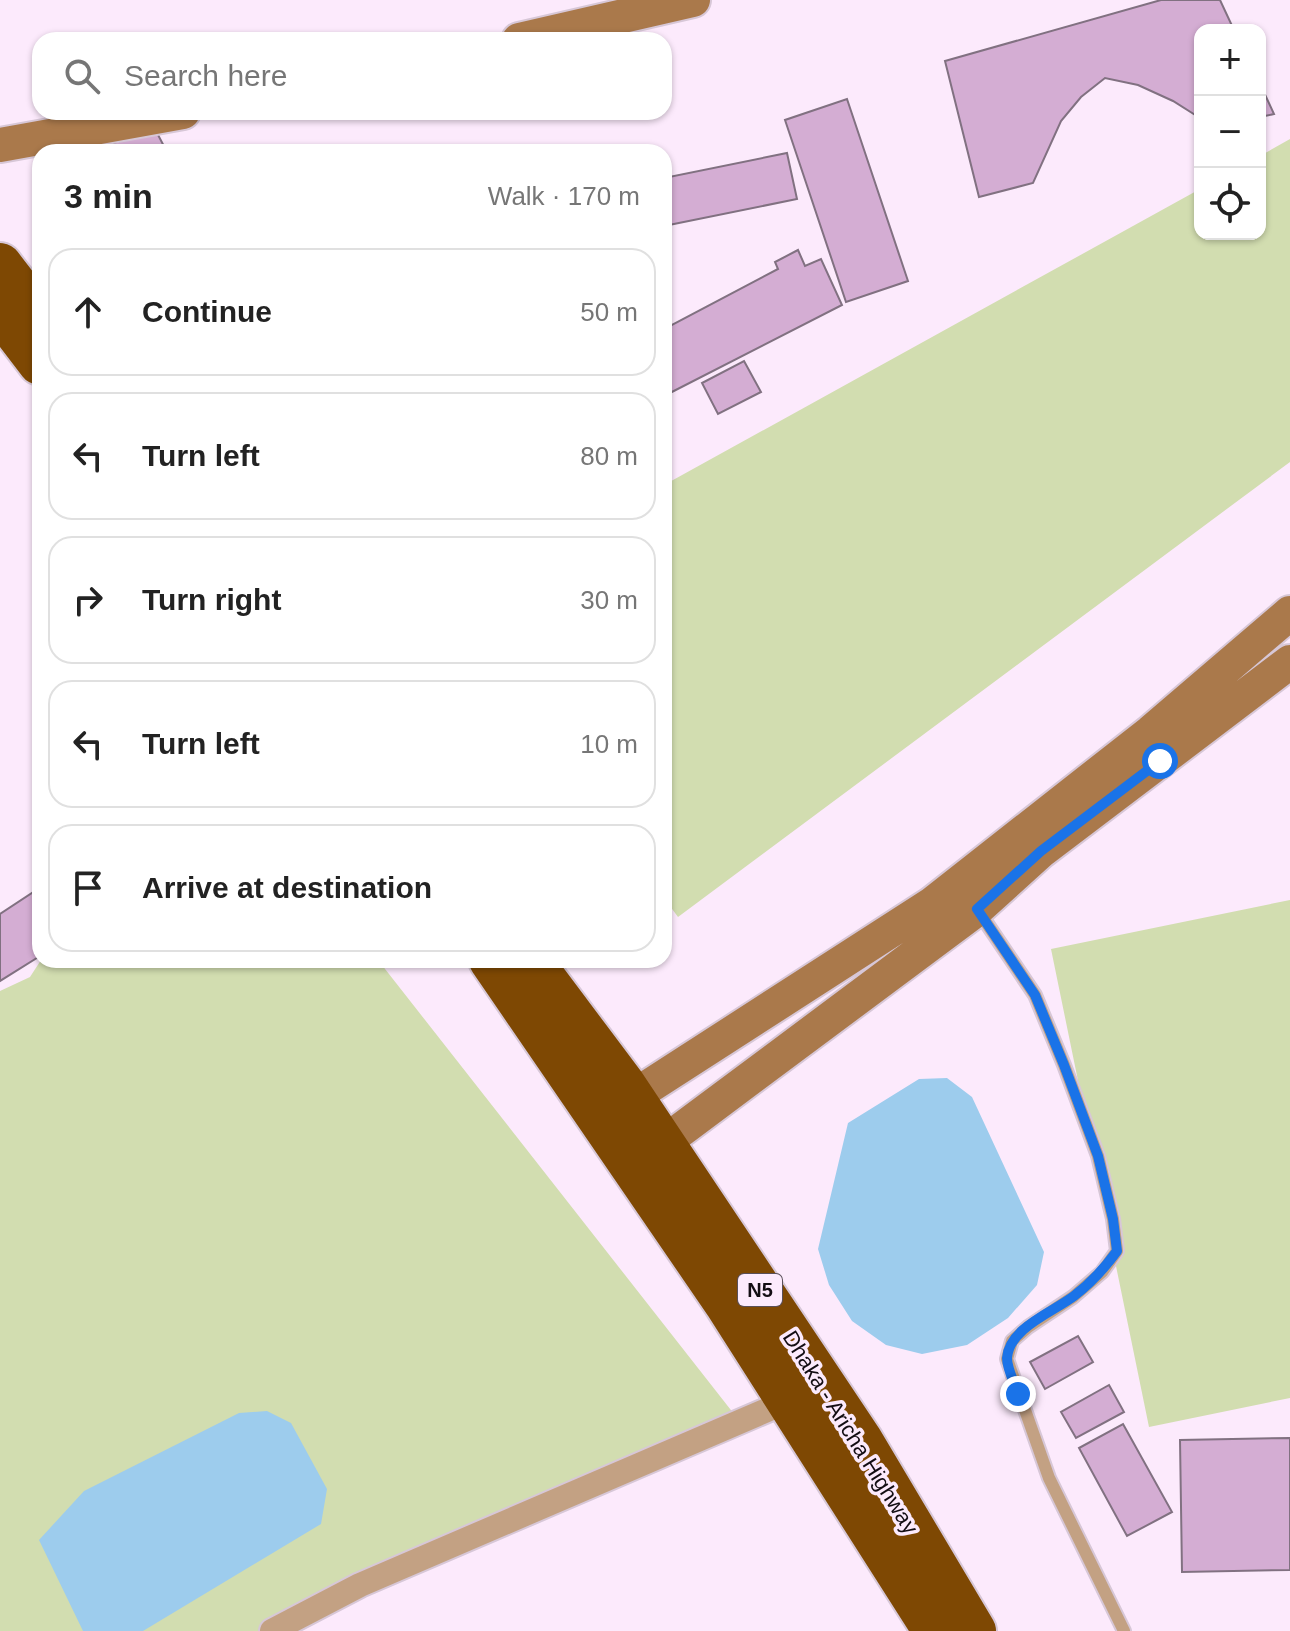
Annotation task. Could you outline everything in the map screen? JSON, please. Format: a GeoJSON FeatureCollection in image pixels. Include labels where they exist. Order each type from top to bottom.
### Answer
{"type":"FeatureCollection","features":[{"type":"Feature","properties":{"kind":"highway"},"geometry":{"type":"LineString","coordinates":[[0,265],[32,307]]}},
{"type":"Feature","properties":{"kind":"highway"},"geometry":{"type":"LineString","coordinates":[[0,311],[32,353]]}},
{"type":"Feature","properties":{"kind":"highway","name":"N5"},"geometry":{"type":"LineString","coordinates":[[496,968],[726,1303],[935,1631]]}},
{"type":"Feature","properties":{"kind":"highway","name":"Dhaka - Aricha Highway"},"geometry":{"type":"LineString","coordinates":[[536,968],[631,1098],[861,1441],[974,1631]]}},
{"type":"Feature","properties":{"kind":"street"},"geometry":{"type":"LineString","coordinates":[[554,32],[693,0]]}},
{"type":"Feature","properties":{"kind":"street"},"geometry":{"type":"LineString","coordinates":[[0,145],[139,120]]}},
{"type":"Feature","properties":{"kind":"street"},"geometry":{"type":"LineString","coordinates":[[631,1098],[932,904],[1151,732],[1290,613]]}},
{"type":"Feature","properties":{"kind":"street"},"geometry":{"type":"LineString","coordinates":[[662,1144],[977,909],[1041,851],[1290,662]]}},
{"type":"Feature","properties":{"kind":"street"},"geometry":{"type":"LineString","coordinates":[[272,1631],[360,1585],[788,1401]]}},
{"type":"Feature","properties":{"kind":"lane"},"geometry":{"type":"LineString","coordinates":[[977,909],[1035,995],[1098,1156],[1113,1219],[1117,1251],[1102,1272],[1012,1341],[1007,1359],[1049,1478],[1124,1631]]}},
{"type":"Feature","properties":{"kind":"green space"},"geometry":{"type":"Polygon","coordinates":[[[1290,139],[1290,462],[678,917],[672,909],[672,481],[1194,192],[1194,240],[1266,240],[1266,153],[1290,139]]]}},
{"type":"Feature","properties":{"kind":"green space"},"geometry":{"type":"Polygon","coordinates":[[[1290,900],[1290,1398],[1149,1427],[1051,949],[1290,900]]]}},
{"type":"Feature","properties":{"kind":"green space"},"geometry":{"type":"Polygon","coordinates":[[[36,968],[384,968],[745,1428],[272,1631],[0,1631],[0,991],[30,977],[36,968]]]}},
{"type":"Feature","properties":{"kind":"water"},"geometry":{"type":"Polygon","coordinates":[[[947,1078],[972,1097],[1044,1252],[1037,1285],[1008,1318],[967,1345],[922,1354],[886,1345],[852,1321],[829,1285],[818,1249],[848,1123],[919,1079],[947,1078]]]}},
{"type":"Feature","properties":{"kind":"water"},"geometry":{"type":"Polygon","coordinates":[[[267,1411],[291,1423],[327,1489],[321,1524],[143,1631],[83,1631],[39,1540],[84,1491],[239,1413],[267,1411]]]}},
{"type":"Feature","properties":{"kind":"building"},"geometry":{"type":"Polygon","coordinates":[[[1161,0],[1220,0],[1231,24],[1194,24],[1194,114],[1138,85],[1105,78],[1081,97],[1061,121],[1033,183],[979,197],[945,61],[1161,0]]]}},
{"type":"Feature","properties":{"kind":"building"},"geometry":{"type":"Polygon","coordinates":[[[1266,97],[1274,114],[1266,116],[1266,97]]]}},
{"type":"Feature","properties":{"kind":"building"},"geometry":{"type":"Polygon","coordinates":[[[847,99],[908,281],[846,302],[785,120],[847,99]]]}},
{"type":"Feature","properties":{"kind":"building"},"geometry":{"type":"Polygon","coordinates":[[[156,131],[163,144],[110,144],[156,131]]]}},
{"type":"Feature","properties":{"kind":"building"},"geometry":{"type":"Polygon","coordinates":[[[787,153],[797,199],[672,224],[672,176],[787,153]]]}},
{"type":"Feature","properties":{"kind":"building"},"geometry":{"type":"Polygon","coordinates":[[[798,250],[805,266],[821,259],[842,305],[672,392],[672,325],[778,269],[775,262],[798,250]]]}},
{"type":"Feature","properties":{"kind":"building"},"geometry":{"type":"Polygon","coordinates":[[[744,361],[761,392],[718,414],[702,383],[744,361]]]}},
{"type":"Feature","properties":{"kind":"building"},"geometry":{"type":"Polygon","coordinates":[[[32,893],[32,961],[0,981],[0,914],[32,893]]]}},
{"type":"Feature","properties":{"kind":"building"},"geometry":{"type":"Polygon","coordinates":[[[1078,1336],[1093,1362],[1045,1389],[1030,1362],[1078,1336]]]}},
{"type":"Feature","properties":{"kind":"building"},"geometry":{"type":"Polygon","coordinates":[[[1109,1385],[1124,1412],[1076,1438],[1061,1412],[1109,1385]]]}},
{"type":"Feature","properties":{"kind":"building"},"geometry":{"type":"Polygon","coordinates":[[[1123,1424],[1172,1512],[1127,1536],[1079,1448],[1123,1424]]]}},
{"type":"Feature","properties":{"kind":"building"},"geometry":{"type":"Polygon","coordinates":[[[1290,1438],[1290,1570],[1182,1572],[1180,1440],[1290,1438]]]}},
{"type":"Feature","properties":{"kind":"route"},"geometry":{"type":"LineString","coordinates":[[1018,1394],[1007,1359],[1012,1341],[1073,1297],[1102,1272],[1117,1251],[1098,1156],[1064,1065],[1035,995],[977,909],[1041,851],[1160,761]]}}]}
